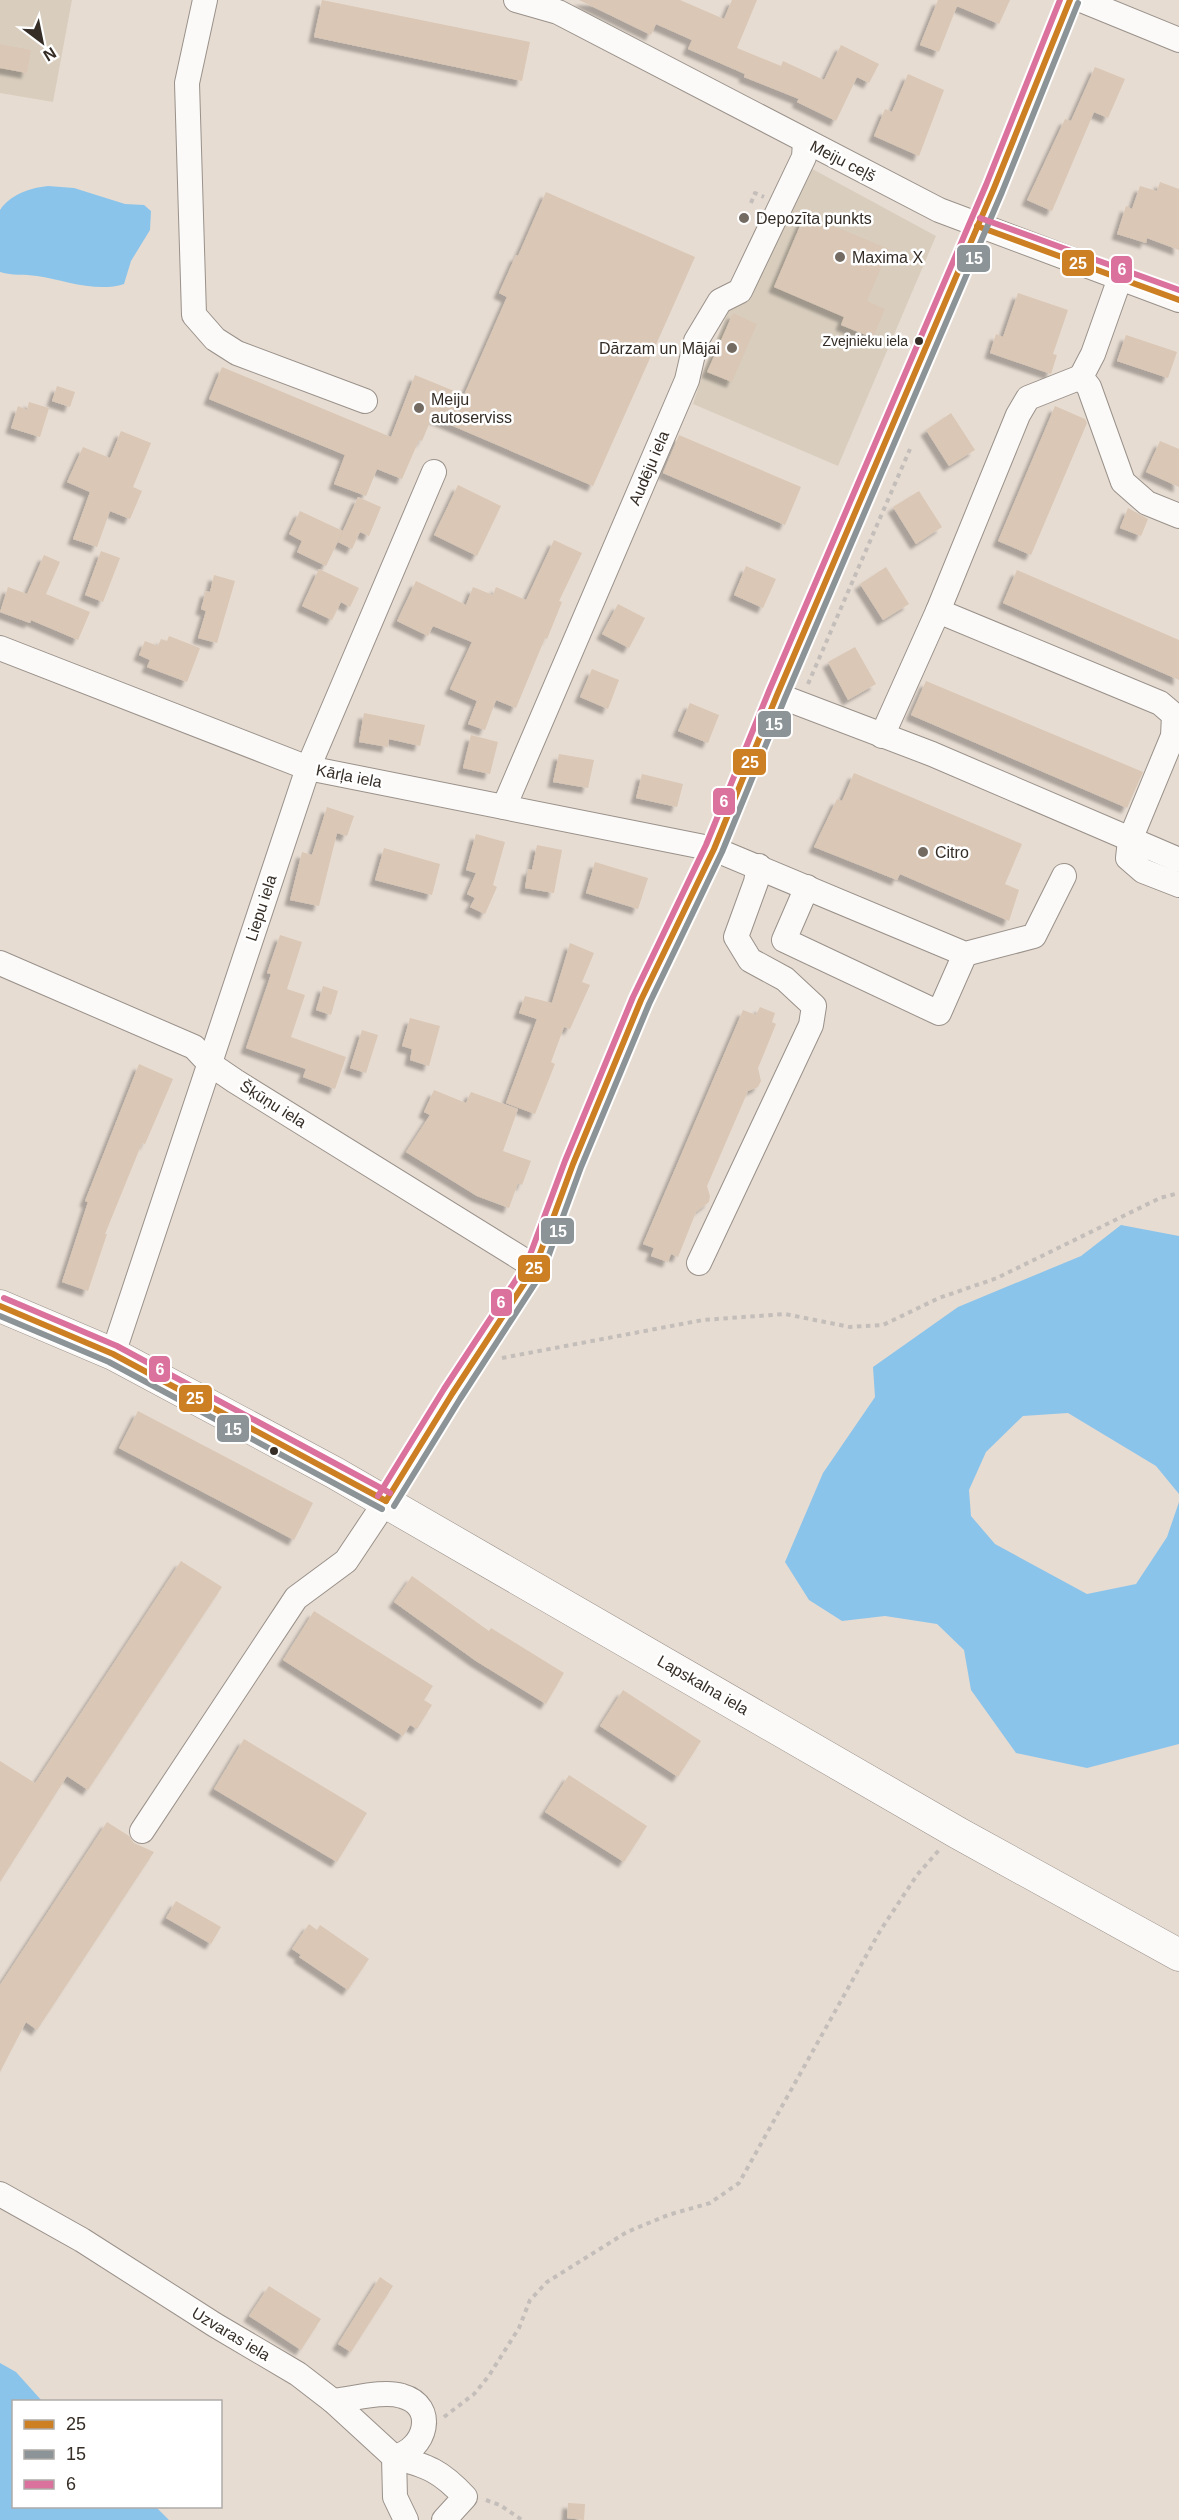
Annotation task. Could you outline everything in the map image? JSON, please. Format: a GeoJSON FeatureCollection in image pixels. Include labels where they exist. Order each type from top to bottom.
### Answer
{"type":"FeatureCollection","features":[{"type":"Feature","properties":{"kind":"main road","name":"Lapskalna iela"},"geometry":{"type":"LineString","coordinates":[[0,1306],[114,1354],[386,1501],[958,1833],[1176,1946]]}},
{"type":"Feature","properties":{"kind":"street"},"geometry":{"type":"LineString","coordinates":[[205,0],[187,83],[194,315],[215,339],[237,353],[365,401]]}},
{"type":"Feature","properties":{"kind":"street","name":"Meiju ceļš"},"geometry":{"type":"LineString","coordinates":[[516,0],[558,12],[939,210],[1179,300]]}},
{"type":"Feature","properties":{"kind":"street"},"geometry":{"type":"LineString","coordinates":[[142,1831],[296,1598],[346,1561],[536,1266],[573,1164],[641,1000],[714,849],[1070,0]]}},
{"type":"Feature","properties":{"kind":"street"},"geometry":{"type":"LineString","coordinates":[[1081,0],[1179,39]]}},
{"type":"Feature","properties":{"kind":"street","name":"Audēju iela"},"geometry":{"type":"LineString","coordinates":[[504,807],[687,380],[696,341],[720,301],[740,291],[804,157],[805,142]]}},
{"type":"Feature","properties":{"kind":"street"},"geometry":{"type":"LineString","coordinates":[[882,736],[938,611],[1018,415],[1028,399],[1081,377],[1093,354],[1120,278]]}},
{"type":"Feature","properties":{"kind":"street"},"geometry":{"type":"LineString","coordinates":[[1081,377],[1089,387],[1123,482],[1147,503],[1179,516]]}},
{"type":"Feature","properties":{"kind":"street","name":"Liepu iela"},"geometry":{"type":"LineString","coordinates":[[114,1354],[308,768],[434,472]]}},
{"type":"Feature","properties":{"kind":"street"},"geometry":{"type":"LineString","coordinates":[[938,611],[1160,702],[1174,715],[1173,736],[1130,840],[1128,858],[1143,871],[1179,885]]}},
{"type":"Feature","properties":{"kind":"street","name":"Kārļa iela"},"geometry":{"type":"LineString","coordinates":[[0,648],[308,768],[714,849],[965,954]]}},
{"type":"Feature","properties":{"kind":"street"},"geometry":{"type":"LineString","coordinates":[[777,695],[943,758],[1179,860]]}},
{"type":"Feature","properties":{"kind":"street"},"geometry":{"type":"LineString","coordinates":[[699,1263],[811,1025],[814,1006],[785,980],[750,960],[736,937],[756,882],[759,866]]}},
{"type":"Feature","properties":{"kind":"street"},"geometry":{"type":"LineString","coordinates":[[807,887],[784,940],[939,1013],[965,954],[1034,936],[1064,876]]}},
{"type":"Feature","properties":{"kind":"street","name":"Šķūņu iela"},"geometry":{"type":"LineString","coordinates":[[0,963],[194,1047],[210,1064],[536,1266]]}},
{"type":"Feature","properties":{"kind":"street","name":"Uzvaras iela"},"geometry":{"type":"LineString","coordinates":[[0,2194],[82,2240],[215,2325],[298,2374],[333,2401],[394,2457]]}},
{"type":"Feature","properties":{"kind":"street"},"geometry":{"type":"LineString","coordinates":[[333,2401],[391,2393],[408,2398],[420,2408],[423,2414],[421,2436],[412,2450],[405,2455],[394,2457]]}},
{"type":"Feature","properties":{"kind":"street"},"geometry":{"type":"LineString","coordinates":[[394,2457],[430,2466],[465,2497],[444,2520]]}},
{"type":"Feature","properties":{"kind":"street"},"geometry":{"type":"LineString","coordinates":[[394,2457],[395,2497],[406,2520]]}},
{"type":"Feature","properties":{"kind":"path"},"geometry":{"type":"LineString","coordinates":[[799,704],[910,449]]}},
{"type":"Feature","properties":{"kind":"path"},"geometry":{"type":"LineString","coordinates":[[502,1358],[703,1320],[785,1314],[850,1328],[883,1325],[939,1298],[997,1278],[1160,1197],[1179,1193]]}},
{"type":"Feature","properties":{"kind":"path"},"geometry":{"type":"LineString","coordinates":[[421,2436],[474,2394],[488,2377],[519,2328],[530,2300],[546,2282],[627,2232],[668,2215],[711,2203],[739,2183],[880,1931],[922,1868],[958,1833]]}},
{"type":"Feature","properties":{"kind":"path"},"geometry":{"type":"LineString","coordinates":[[465,2497],[490,2501],[522,2520]]}},
{"type":"Feature","properties":{"kind":"shaded area"},"geometry":{"type":"Polygon","coordinates":[[[0,0],[72,0],[53,102],[0,93],[0,0]]]}},
{"type":"Feature","properties":{"kind":"shaded area"},"geometry":{"type":"Polygon","coordinates":[[[794,159],[936,236],[838,466],[693,404],[705,366],[794,159]]]}},
{"type":"Feature","properties":{"kind":"water"},"geometry":{"type":"Polygon","coordinates":[[[48,186],[74,188],[125,204],[144,205],[151,211],[150,230],[131,261],[124,284],[102,287],[80,285],[37,276],[0,272],[0,210],[4,204],[21,193],[48,186]]]}},
{"type":"Feature","properties":{"kind":"water"},"geometry":{"type":"Polygon","coordinates":[[[1121,1225],[1179,1236],[1179,1494],[1156,1466],[1068,1413],[1023,1416],[986,1452],[969,1490],[971,1516],[995,1544],[1087,1594],[1136,1584],[1167,1537],[1179,1502],[1179,1744],[1087,1768],[1016,1753],[971,1690],[964,1650],[937,1624],[885,1616],[842,1621],[809,1600],[785,1562],[823,1473],[875,1397],[873,1367],[958,1307],[1081,1256],[1121,1225]]]}},
{"type":"Feature","properties":{"kind":"water"},"geometry":{"type":"Polygon","coordinates":[[[0,2363],[16,2372],[41,2400],[12,2400],[12,2508],[157,2508],[169,2520],[0,2520],[0,2363]]]}},
{"type":"Feature","properties":{"kind":"building"},"geometry":{"type":"Polygon","coordinates":[[[322,0],[530,42],[522,81],[314,37],[322,0]]]}},
{"type":"Feature","properties":{"kind":"building"},"geometry":{"type":"Polygon","coordinates":[[[579,0],[680,0],[724,19],[732,0],[757,0],[737,48],[781,66],[783,61],[824,80],[841,45],[879,64],[869,83],[857,77],[836,121],[797,102],[799,99],[744,77],[745,74],[688,49],[692,40],[656,24],[651,35],[579,0]]]}},
{"type":"Feature","properties":{"kind":"building"},"geometry":{"type":"Polygon","coordinates":[[[938,0],[1010,0],[999,24],[957,6],[939,52],[920,45],[938,0]]]}},
{"type":"Feature","properties":{"kind":"building"},"geometry":{"type":"Polygon","coordinates":[[[0,44],[31,50],[27,73],[0,68],[0,44]]]}},
{"type":"Feature","properties":{"kind":"building"},"geometry":{"type":"Polygon","coordinates":[[[1095,67],[1125,79],[1108,118],[1094,112],[1052,211],[1027,200],[1065,119],[1071,121],[1095,67]]]}},
{"type":"Feature","properties":{"kind":"building"},"geometry":{"type":"Polygon","coordinates":[[[908,74],[944,90],[919,156],[874,136],[885,109],[892,112],[908,74]]]}},
{"type":"Feature","properties":{"kind":"building"},"geometry":{"type":"Polygon","coordinates":[[[1160,182],[1179,189],[1179,250],[1147,238],[1146,243],[1117,234],[1126,206],[1132,209],[1140,186],[1157,191],[1160,182]]]}},
{"type":"Feature","properties":{"kind":"building"},"geometry":{"type":"Polygon","coordinates":[[[546,192],[695,257],[593,486],[432,417],[402,479],[377,469],[366,496],[334,484],[345,455],[209,399],[222,367],[391,437],[415,375],[464,395],[507,297],[499,293],[546,192]]]}},
{"type":"Feature","properties":{"kind":"building"},"geometry":{"type":"Polygon","coordinates":[[[805,214],[889,249],[867,301],[885,309],[873,338],[841,325],[844,317],[774,287],[805,214]]]}},
{"type":"Feature","properties":{"kind":"building"},"geometry":{"type":"Polygon","coordinates":[[[1018,293],[1068,310],[1053,354],[1057,355],[1051,374],[990,353],[996,334],[1003,337],[1018,293]]]}},
{"type":"Feature","properties":{"kind":"building","name":"Dārzam un Mājai"},"geometry":{"type":"Polygon","coordinates":[[[733,313],[757,324],[732,382],[707,372],[733,313]]]}},
{"type":"Feature","properties":{"kind":"building"},"geometry":{"type":"Polygon","coordinates":[[[1126,335],[1177,352],[1168,378],[1117,361],[1126,335]]]}},
{"type":"Feature","properties":{"kind":"building"},"geometry":{"type":"Polygon","coordinates":[[[57,386],[75,392],[70,407],[52,401],[57,386]]]}},
{"type":"Feature","properties":{"kind":"building"},"geometry":{"type":"Polygon","coordinates":[[[29,402],[49,408],[40,437],[11,428],[18,406],[27,410],[29,402]]]}},
{"type":"Feature","properties":{"kind":"building"},"geometry":{"type":"Polygon","coordinates":[[[1055,406],[1085,419],[1087,423],[1031,555],[998,541],[1055,406]]]}},
{"type":"Feature","properties":{"kind":"building"},"geometry":{"type":"Polygon","coordinates":[[[951,413],[975,450],[949,466],[926,430],[951,413]]]}},
{"type":"Feature","properties":{"kind":"building"},"geometry":{"type":"Polygon","coordinates":[[[121,431],[151,443],[133,487],[142,491],[130,519],[110,511],[97,547],[73,539],[90,492],[67,482],[83,447],[110,458],[121,431]]]}},
{"type":"Feature","properties":{"kind":"building"},"geometry":{"type":"Polygon","coordinates":[[[679,435],[801,487],[785,525],[663,473],[679,435]]]}},
{"type":"Feature","properties":{"kind":"building"},"geometry":{"type":"Polygon","coordinates":[[[1160,441],[1179,449],[1179,487],[1146,472],[1160,441]]]}},
{"type":"Feature","properties":{"kind":"building"},"geometry":{"type":"Polygon","coordinates":[[[458,485],[501,506],[477,556],[434,535],[458,485]]]}},
{"type":"Feature","properties":{"kind":"building"},"geometry":{"type":"Polygon","coordinates":[[[919,491],[942,527],[916,544],[893,507],[919,491]]]}},
{"type":"Feature","properties":{"kind":"building"},"geometry":{"type":"Polygon","coordinates":[[[358,497],[381,507],[369,536],[360,532],[352,549],[338,542],[358,497]]]}},
{"type":"Feature","properties":{"kind":"building"},"geometry":{"type":"Polygon","coordinates":[[[1128,508],[1148,519],[1141,536],[1120,528],[1128,508]]]}},
{"type":"Feature","properties":{"kind":"building"},"geometry":{"type":"Polygon","coordinates":[[[300,511],[343,531],[326,566],[297,552],[302,541],[289,534],[300,511]]]}},
{"type":"Feature","properties":{"kind":"building"},"geometry":{"type":"Polygon","coordinates":[[[554,540],[582,553],[559,601],[562,602],[516,708],[496,700],[485,730],[468,724],[477,701],[450,689],[472,642],[433,626],[428,636],[397,621],[416,581],[466,605],[473,587],[493,595],[496,587],[526,600],[554,540]]]}},
{"type":"Feature","properties":{"kind":"building"},"geometry":{"type":"Polygon","coordinates":[[[101,551],[120,558],[103,602],[85,595],[101,551]]]}},
{"type":"Feature","properties":{"kind":"building"},"geometry":{"type":"Polygon","coordinates":[[[44,555],[60,562],[46,594],[90,612],[78,640],[31,620],[30,623],[0,612],[8,587],[27,594],[44,555]]]}},
{"type":"Feature","properties":{"kind":"building"},"geometry":{"type":"Polygon","coordinates":[[[746,566],[776,579],[763,608],[734,595],[746,566]]]}},
{"type":"Feature","properties":{"kind":"building"},"geometry":{"type":"Polygon","coordinates":[[[886,567],[909,604],[883,620],[860,584],[886,567]]]}},
{"type":"Feature","properties":{"kind":"building"},"geometry":{"type":"Polygon","coordinates":[[[319,569],[359,588],[350,607],[341,602],[332,620],[302,606],[319,569]]]}},
{"type":"Feature","properties":{"kind":"building"},"geometry":{"type":"Polygon","coordinates":[[[1017,570],[1179,640],[1179,680],[1003,603],[1017,570]]]}},
{"type":"Feature","properties":{"kind":"building"},"geometry":{"type":"Polygon","coordinates":[[[214,575],[235,581],[217,643],[198,638],[206,611],[201,609],[206,591],[210,592],[214,575]]]}},
{"type":"Feature","properties":{"kind":"building"},"geometry":{"type":"Polygon","coordinates":[[[618,604],[645,618],[629,648],[602,634],[618,604]]]}},
{"type":"Feature","properties":{"kind":"building"},"geometry":{"type":"Polygon","coordinates":[[[169,636],[200,648],[187,682],[147,667],[150,660],[139,655],[145,641],[158,646],[161,639],[167,641],[169,636]]]}},
{"type":"Feature","properties":{"kind":"building"},"geometry":{"type":"Polygon","coordinates":[[[855,647],[876,684],[848,700],[828,662],[855,647]]]}},
{"type":"Feature","properties":{"kind":"building"},"geometry":{"type":"Polygon","coordinates":[[[592,669],[619,680],[608,709],[580,697],[592,669]]]}},
{"type":"Feature","properties":{"kind":"building"},"geometry":{"type":"Polygon","coordinates":[[[926,681],[1143,772],[1127,808],[911,715],[926,681]]]}},
{"type":"Feature","properties":{"kind":"building"},"geometry":{"type":"Polygon","coordinates":[[[690,703],[719,715],[708,743],[678,731],[690,703]]]}},
{"type":"Feature","properties":{"kind":"building"},"geometry":{"type":"Polygon","coordinates":[[[364,713],[425,725],[420,746],[389,739],[388,747],[359,742],[364,713]]]}},
{"type":"Feature","properties":{"kind":"building"},"geometry":{"type":"Polygon","coordinates":[[[471,735],[498,742],[490,774],[463,768],[471,735]]]}},
{"type":"Feature","properties":{"kind":"building"},"geometry":{"type":"Polygon","coordinates":[[[559,754],[594,760],[588,788],[553,782],[559,754]]]}},
{"type":"Feature","properties":{"kind":"building","name":"Citro"},"geometry":{"type":"Polygon","coordinates":[[[854,773],[1022,844],[1005,884],[1019,890],[1009,921],[900,874],[897,880],[814,847],[837,799],[842,801],[854,773]]]}},
{"type":"Feature","properties":{"kind":"building"},"geometry":{"type":"Polygon","coordinates":[[[642,774],[683,784],[677,807],[636,798],[642,774]]]}},
{"type":"Feature","properties":{"kind":"building"},"geometry":{"type":"Polygon","coordinates":[[[327,807],[354,816],[347,836],[337,833],[319,906],[290,900],[302,852],[312,855],[327,807]]]}},
{"type":"Feature","properties":{"kind":"building"},"geometry":{"type":"Polygon","coordinates":[[[476,834],[505,842],[493,885],[497,887],[485,914],[470,907],[475,898],[467,894],[476,873],[466,870],[476,834]]]}},
{"type":"Feature","properties":{"kind":"building"},"geometry":{"type":"Polygon","coordinates":[[[537,845],[562,850],[554,893],[525,888],[528,869],[532,870],[537,845]]]}},
{"type":"Feature","properties":{"kind":"building"},"geometry":{"type":"Polygon","coordinates":[[[384,848],[440,864],[432,895],[375,880],[384,848]]]}},
{"type":"Feature","properties":{"kind":"building"},"geometry":{"type":"Polygon","coordinates":[[[595,862],[648,878],[638,909],[586,893],[595,862]]]}},
{"type":"Feature","properties":{"kind":"building"},"geometry":{"type":"Polygon","coordinates":[[[280,935],[302,942],[287,989],[305,995],[291,1037],[346,1057],[335,1089],[303,1077],[306,1069],[246,1048],[271,974],[267,973],[280,935]]]}},
{"type":"Feature","properties":{"kind":"building"},"geometry":{"type":"Polygon","coordinates":[[[570,943],[594,953],[582,982],[590,985],[570,1029],[564,1027],[551,1062],[555,1064],[535,1114],[506,1103],[537,1019],[519,1013],[525,996],[552,1003],[570,943]]]}},
{"type":"Feature","properties":{"kind":"building"},"geometry":{"type":"Polygon","coordinates":[[[323,986],[338,991],[331,1015],[316,1010],[323,986]]]}},
{"type":"Feature","properties":{"kind":"building"},"geometry":{"type":"Polygon","coordinates":[[[760,1007],[775,1013],[772,1022],[776,1024],[758,1068],[761,1081],[758,1087],[748,1091],[707,1186],[709,1202],[696,1212],[678,1257],[671,1254],[668,1262],[651,1256],[654,1248],[643,1244],[743,1010],[756,1015],[760,1007]]]}},
{"type":"Feature","properties":{"kind":"building"},"geometry":{"type":"Polygon","coordinates":[[[410,1018],[440,1026],[429,1066],[410,1060],[412,1049],[402,1046],[410,1018]]]}},
{"type":"Feature","properties":{"kind":"building"},"geometry":{"type":"Polygon","coordinates":[[[362,1030],[378,1035],[366,1073],[350,1068],[362,1030]]]}},
{"type":"Feature","properties":{"kind":"building"},"geometry":{"type":"Polygon","coordinates":[[[139,1064],[173,1079],[145,1144],[142,1143],[105,1234],[107,1234],[88,1291],[62,1282],[88,1202],[85,1201],[139,1064]]]}},
{"type":"Feature","properties":{"kind":"building"},"geometry":{"type":"Polygon","coordinates":[[[434,1090],[466,1103],[471,1092],[518,1109],[503,1151],[531,1161],[522,1185],[518,1183],[509,1208],[477,1196],[406,1152],[430,1115],[424,1112],[434,1090]]]}},
{"type":"Feature","properties":{"kind":"building"},"geometry":{"type":"Polygon","coordinates":[[[138,1411],[313,1503],[294,1540],[119,1448],[138,1411]]]}},
{"type":"Feature","properties":{"kind":"building"},"geometry":{"type":"Polygon","coordinates":[[[181,1561],[222,1587],[88,1790],[67,1776],[0,1882],[0,1761],[35,1783],[181,1561]]]}},
{"type":"Feature","properties":{"kind":"building"},"geometry":{"type":"Polygon","coordinates":[[[412,1576],[489,1631],[491,1628],[564,1673],[546,1704],[476,1661],[394,1602],[412,1576]]]}},
{"type":"Feature","properties":{"kind":"building"},"geometry":{"type":"Polygon","coordinates":[[[314,1611],[433,1686],[424,1700],[432,1705],[417,1729],[410,1725],[403,1736],[283,1660],[314,1611]]]}},
{"type":"Feature","properties":{"kind":"building"},"geometry":{"type":"Polygon","coordinates":[[[623,1690],[701,1741],[678,1777],[600,1726],[623,1690]]]}},
{"type":"Feature","properties":{"kind":"building"},"geometry":{"type":"Polygon","coordinates":[[[244,1739],[367,1813],[337,1862],[214,1789],[244,1739]]]}},
{"type":"Feature","properties":{"kind":"building"},"geometry":{"type":"Polygon","coordinates":[[[569,1775],[647,1826],[624,1862],[545,1812],[569,1775]]]}},
{"type":"Feature","properties":{"kind":"building"},"geometry":{"type":"Polygon","coordinates":[[[107,1822],[129,1836],[134,1843],[154,1852],[37,2030],[26,2022],[0,2072],[0,1985],[107,1822]]]}},
{"type":"Feature","properties":{"kind":"building"},"geometry":{"type":"Polygon","coordinates":[[[176,1901],[221,1927],[211,1944],[166,1918],[176,1901]]]}},
{"type":"Feature","properties":{"kind":"building"},"geometry":{"type":"Polygon","coordinates":[[[309,1924],[317,1930],[320,1925],[369,1959],[348,1990],[299,1957],[301,1955],[292,1949],[309,1924]]]}},
{"type":"Feature","properties":{"kind":"building"},"geometry":{"type":"Polygon","coordinates":[[[380,2277],[393,2286],[351,2352],[338,2344],[380,2277]]]}},
{"type":"Feature","properties":{"kind":"building"},"geometry":{"type":"Polygon","coordinates":[[[269,2286],[321,2319],[301,2350],[249,2316],[269,2286]]]}},
{"type":"Feature","properties":{"kind":"building"},"geometry":{"type":"Polygon","coordinates":[[[568,2503],[585,2504],[584,2520],[567,2518],[568,2503]]]}},
{"type":"Feature","properties":{"kind":"transit line","name":"6"},"geometry":{"type":"LineString","coordinates":[[378,1496],[444,1389],[527,1263],[565,1161],[633,997],[706,845],[769,691],[986,185],[1060,0]]}},
{"type":"Feature","properties":{"kind":"transit line","name":"25"},"geometry":{"type":"LineString","coordinates":[[386,1501],[535,1267],[573,1164],[641,1000],[714,849],[777,695],[994,188],[1070,0]]}},
{"type":"Feature","properties":{"kind":"transit line","name":"15"},"geometry":{"type":"LineString","coordinates":[[394,1506],[543,1271],[581,1167],[649,1004],[722,852],[785,698],[1002,192],[1078,3]]}},
{"type":"Feature","properties":{"kind":"transit line","name":"6"},"geometry":{"type":"LineString","coordinates":[[980,218],[1179,290]]}},
{"type":"Feature","properties":{"kind":"transit line","name":"25"},"geometry":{"type":"LineString","coordinates":[[977,226],[1179,300]]}},
{"type":"Feature","properties":{"kind":"transit line","name":"6"},"geometry":{"type":"LineString","coordinates":[[4,1298],[117,1346],[390,1493]]}},
{"type":"Feature","properties":{"kind":"transit line","name":"25"},"geometry":{"type":"LineString","coordinates":[[0,1306],[113,1354],[386,1501]]}},
{"type":"Feature","properties":{"kind":"transit line","name":"15"},"geometry":{"type":"LineString","coordinates":[[0,1316],[109,1362],[382,1509]]}},
{"type":"Feature","properties":{"kind":"place","name":"Depozīta punkts"},"geometry":{"type":"Point","coordinates":[744,218]}},
{"type":"Feature","properties":{"kind":"place","name":"Maxima X"},"geometry":{"type":"Point","coordinates":[840,257]}},
{"type":"Feature","properties":{"kind":"place","name":"Zvejnieku iela"},"geometry":{"type":"Point","coordinates":[919,341]}},
{"type":"Feature","properties":{"kind":"place","name":"Dārzam un Mājai"},"geometry":{"type":"Point","coordinates":[732,348]}},
{"type":"Feature","properties":{"kind":"place","name":"Meiju autoserviss"},"geometry":{"type":"Point","coordinates":[419,408]}},
{"type":"Feature","properties":{"kind":"place","name":"Citro"},"geometry":{"type":"Point","coordinates":[923,852]}}]}
